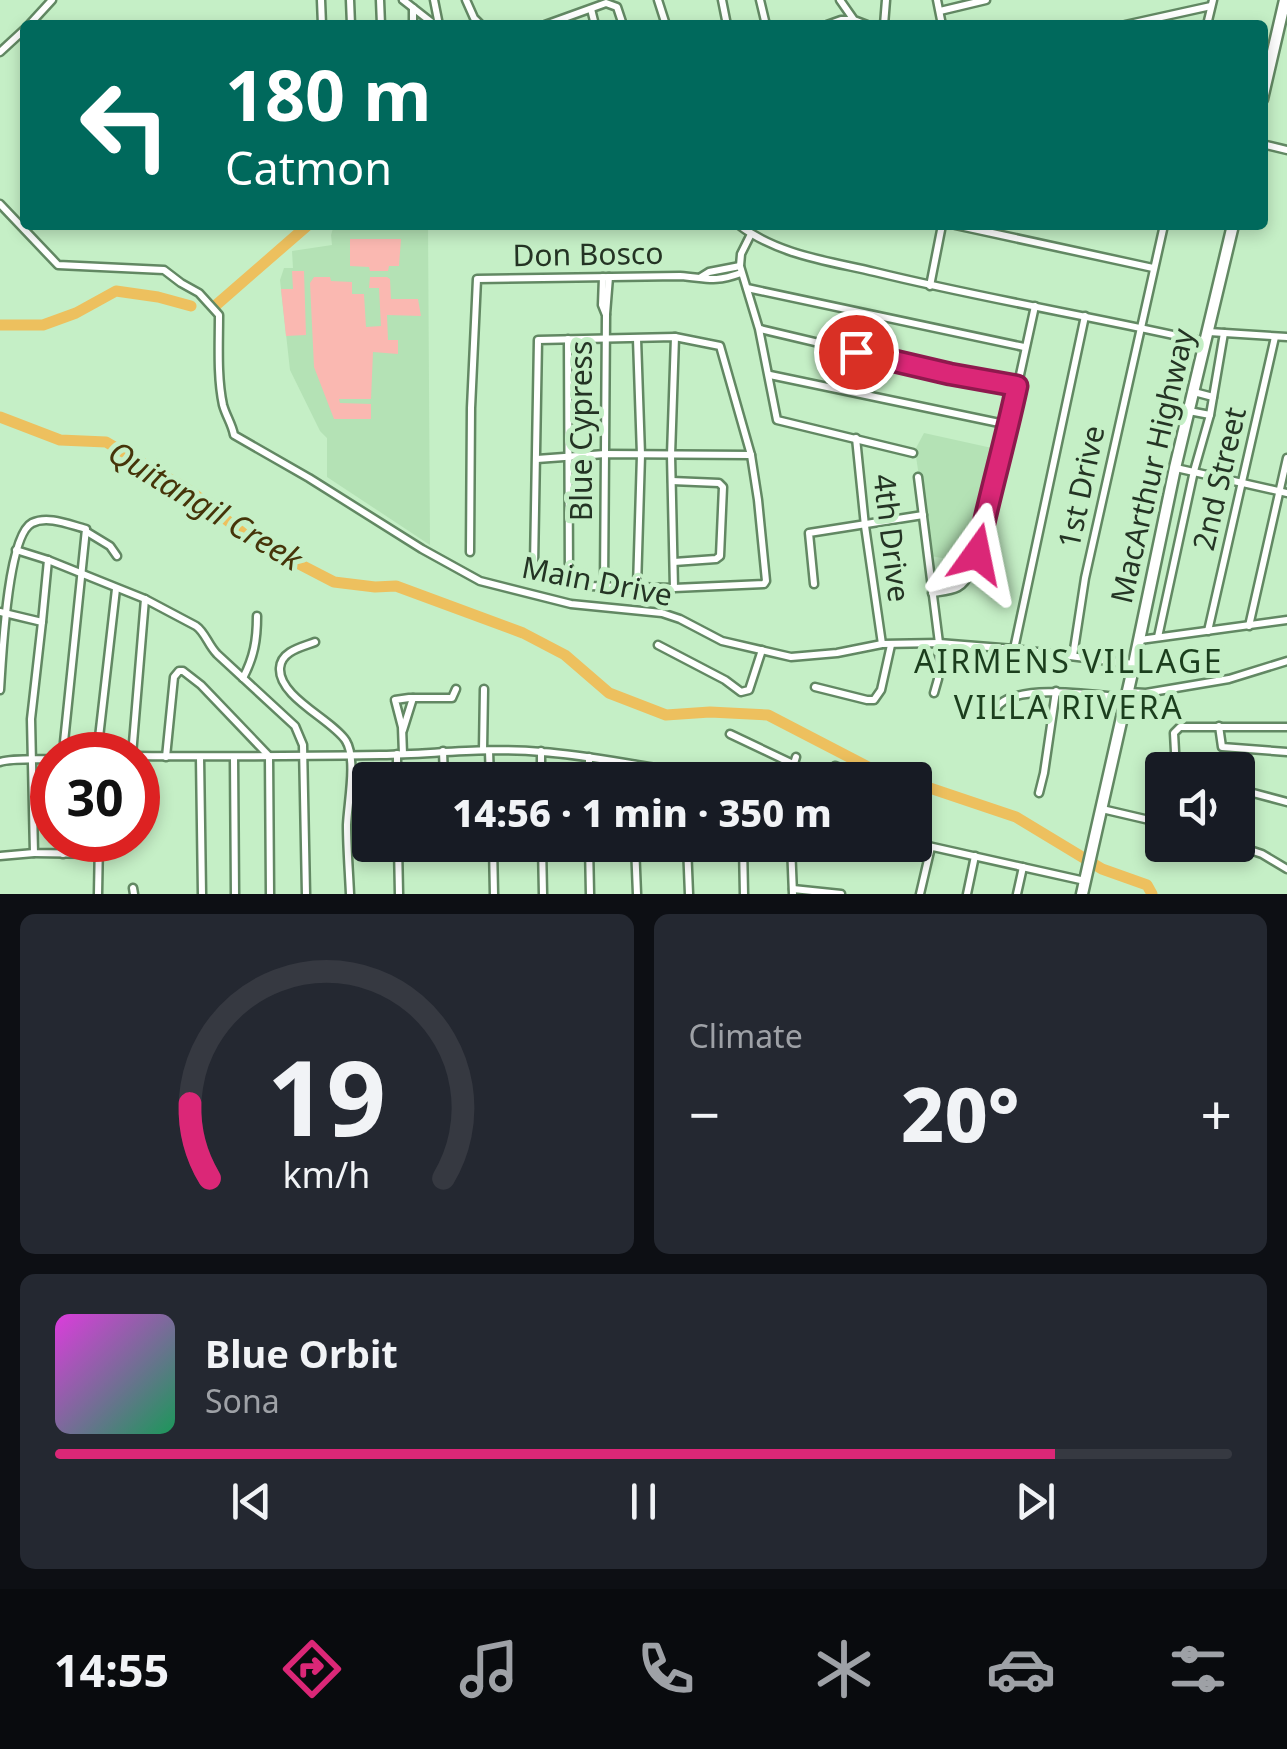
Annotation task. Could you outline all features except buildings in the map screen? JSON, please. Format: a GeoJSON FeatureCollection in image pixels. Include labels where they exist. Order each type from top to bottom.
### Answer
{"type":"FeatureCollection","features":[{"type":"Feature","properties":{"kind":"highway"},"geometry":{"type":"LineString","coordinates":[[1268,74],[1286,0]]}},
{"type":"Feature","properties":{"kind":"highway","name":"MacArthur Highway"},"geometry":{"type":"LineString","coordinates":[[1082,894],[1175,468],[1233,230]]}},
{"type":"Feature","properties":{"kind":"street"},"geometry":{"type":"LineString","coordinates":[[33,20],[52,0]]}},
{"type":"Feature","properties":{"kind":"street"},"geometry":{"type":"LineString","coordinates":[[403,0],[430,20]]}},
{"type":"Feature","properties":{"kind":"street"},"geometry":{"type":"LineString","coordinates":[[840,0],[854,20]]}},
{"type":"Feature","properties":{"kind":"street"},"geometry":{"type":"LineString","coordinates":[[937,0],[941,20]]}},
{"type":"Feature","properties":{"kind":"street"},"geometry":{"type":"LineString","coordinates":[[940,11],[986,0]]}},
{"type":"Feature","properties":{"kind":"street"},"geometry":{"type":"LineString","coordinates":[[1145,20],[1212,3]]}},
{"type":"Feature","properties":{"kind":"street"},"geometry":{"type":"LineString","coordinates":[[559,20],[606,4],[619,11],[622,20]]}},
{"type":"Feature","properties":{"kind":"street"},"geometry":{"type":"LineString","coordinates":[[413,8],[413,20]]}},
{"type":"Feature","properties":{"kind":"street"},"geometry":{"type":"LineString","coordinates":[[591,9],[594,20]]}},
{"type":"Feature","properties":{"kind":"street"},"geometry":{"type":"LineString","coordinates":[[841,20],[854,20]]}},
{"type":"Feature","properties":{"kind":"street"},"geometry":{"type":"LineString","coordinates":[[0,52],[20,33]]}},
{"type":"Feature","properties":{"kind":"street","name":"Main Drive"},"geometry":{"type":"LineString","coordinates":[[0,204],[20,225]]}},
{"type":"Feature","properties":{"kind":"street","name":"Main Drive"},"geometry":{"type":"LineString","coordinates":[[25,230],[58,264],[164,270],[199,293],[220,315],[218,347],[224,407],[234,435],[471,578],[571,604],[662,613],[722,641],[796,658],[886,644],[940,643],[1134,664]]}},
{"type":"Feature","properties":{"kind":"street"},"geometry":{"type":"LineString","coordinates":[[747,230],[778,248],[802,255],[930,286],[1142,328],[1208,337],[1224,333],[1287,337]]}},
{"type":"Feature","properties":{"kind":"street"},"geometry":{"type":"LineString","coordinates":[[930,286],[941,230]]}},
{"type":"Feature","properties":{"kind":"street"},"geometry":{"type":"LineString","coordinates":[[977,230],[1153,268]]}},
{"type":"Feature","properties":{"kind":"street","name":"1st Drive"},"geometry":{"type":"LineString","coordinates":[[1072,656],[1085,578],[1163,230]]}},
{"type":"Feature","properties":{"kind":"street"},"geometry":{"type":"LineString","coordinates":[[752,234],[739,260],[740,269],[759,329],[778,420],[913,453]]}},
{"type":"Feature","properties":{"kind":"street","name":"Don Bosco"},"geometry":{"type":"LineString","coordinates":[[470,552],[477,279],[700,277],[712,281],[722,280],[740,269]]}},
{"type":"Feature","properties":{"kind":"street","name":"Blue Cypress"},"geometry":{"type":"LineString","coordinates":[[604,586],[609,305],[606,277]]}},
{"type":"Feature","properties":{"kind":"street"},"geometry":{"type":"LineString","coordinates":[[746,288],[1024,348]]}},
{"type":"Feature","properties":{"kind":"street"},"geometry":{"type":"LineString","coordinates":[[932,593],[954,590],[966,583],[977,554],[1035,306]]}},
{"type":"Feature","properties":{"kind":"street"},"geometry":{"type":"LineString","coordinates":[[1014,649],[1085,316]]}},
{"type":"Feature","properties":{"kind":"street"},"geometry":{"type":"LineString","coordinates":[[759,329],[1017,386]]}},
{"type":"Feature","properties":{"kind":"street"},"geometry":{"type":"LineString","coordinates":[[1158,637],[1210,416],[1224,333]]}},
{"type":"Feature","properties":{"kind":"street"},"geometry":{"type":"LineString","coordinates":[[674,588],[671,455],[675,337]]}},
{"type":"Feature","properties":{"kind":"street"},"geometry":{"type":"LineString","coordinates":[[675,337],[720,346],[751,455],[764,584],[587,586],[540,573],[534,565],[537,343],[606,338],[675,337]]}},
{"type":"Feature","properties":{"kind":"street","name":"2nd Street"},"geometry":{"type":"LineString","coordinates":[[1208,632],[1275,337]]}},
{"type":"Feature","properties":{"kind":"street"},"geometry":{"type":"LineString","coordinates":[[637,338],[641,454],[637,587]]}},
{"type":"Feature","properties":{"kind":"street"},"geometry":{"type":"LineString","coordinates":[[568,339],[569,582]]}},
{"type":"Feature","properties":{"kind":"street"},"geometry":{"type":"LineString","coordinates":[[770,375],[1009,425]]}},
{"type":"Feature","properties":{"kind":"street"},"geometry":{"type":"LineString","coordinates":[[1194,392],[1213,397]]}},
{"type":"Feature","properties":{"kind":"street"},"geometry":{"type":"LineString","coordinates":[[1189,411],[1210,416]]}},
{"type":"Feature","properties":{"kind":"street","name":"4th Drive"},"geometry":{"type":"LineString","coordinates":[[856,438],[865,526],[886,644]]}},
{"type":"Feature","properties":{"kind":"street"},"geometry":{"type":"LineString","coordinates":[[537,459],[605,454],[751,455]]}},
{"type":"Feature","properties":{"kind":"street"},"geometry":{"type":"LineString","coordinates":[[1250,626],[1284,492],[1287,458]]}},
{"type":"Feature","properties":{"kind":"street"},"geometry":{"type":"LineString","coordinates":[[1175,468],[1284,492]]}},
{"type":"Feature","properties":{"kind":"street"},"geometry":{"type":"LineString","coordinates":[[918,477],[940,643],[934,694]]}},
{"type":"Feature","properties":{"kind":"street"},"geometry":{"type":"LineString","coordinates":[[672,480],[719,483],[723,487],[720,556],[716,560],[674,562]]}},
{"type":"Feature","properties":{"kind":"street"},"geometry":{"type":"LineString","coordinates":[[814,584],[809,533],[923,515]]}},
{"type":"Feature","properties":{"kind":"street"},"geometry":{"type":"LineString","coordinates":[[0,690],[3,612],[16,550],[25,529],[39,520],[62,522],[86,529],[118,556]]}},
{"type":"Feature","properties":{"kind":"street"},"geometry":{"type":"LineString","coordinates":[[65,732],[87,532]]}},
{"type":"Feature","properties":{"kind":"street"},"geometry":{"type":"LineString","coordinates":[[16,550],[177,614],[202,630],[210,647],[294,726],[304,744],[306,894]]}},
{"type":"Feature","properties":{"kind":"street"},"geometry":{"type":"LineString","coordinates":[[1158,552],[1175,555]]}},
{"type":"Feature","properties":{"kind":"street"},"geometry":{"type":"LineString","coordinates":[[31,732],[48,560]]}},
{"type":"Feature","properties":{"kind":"street"},"geometry":{"type":"LineString","coordinates":[[100,732],[116,588]]}},
{"type":"Feature","properties":{"kind":"street"},"geometry":{"type":"LineString","coordinates":[[137,732],[145,599]]}},
{"type":"Feature","properties":{"kind":"street"},"geometry":{"type":"LineString","coordinates":[[3,612],[42,622]]}},
{"type":"Feature","properties":{"kind":"street"},"geometry":{"type":"LineString","coordinates":[[243,678],[257,641],[257,616]]}},
{"type":"Feature","properties":{"kind":"street"},"geometry":{"type":"LineString","coordinates":[[1139,640],[1287,620]]}},
{"type":"Feature","properties":{"kind":"street"},"geometry":{"type":"LineString","coordinates":[[315,642],[283,658],[281,677],[304,707],[344,738],[351,755],[347,827],[350,894]]}},
{"type":"Feature","properties":{"kind":"street"},"geometry":{"type":"LineString","coordinates":[[816,687],[874,700],[881,690],[886,644]]}},
{"type":"Feature","properties":{"kind":"street"},"geometry":{"type":"LineString","coordinates":[[658,646],[741,692],[749,690],[762,650]]}},
{"type":"Feature","properties":{"kind":"street"},"geometry":{"type":"LineString","coordinates":[[996,710],[999,702],[1010,698],[1056,691],[1127,695],[1160,691],[1229,679],[1287,661]]}},
{"type":"Feature","properties":{"kind":"street"},"geometry":{"type":"LineString","coordinates":[[166,756],[174,676],[184,671],[269,756],[270,894]]}},
{"type":"Feature","properties":{"kind":"street"},"geometry":{"type":"LineString","coordinates":[[402,730],[395,700],[452,698],[456,688]]}},
{"type":"Feature","properties":{"kind":"street"},"geometry":{"type":"LineString","coordinates":[[484,689],[488,762]]}},
{"type":"Feature","properties":{"kind":"street"},"geometry":{"type":"LineString","coordinates":[[1039,793],[1056,691]]}},
{"type":"Feature","properties":{"kind":"street"},"geometry":{"type":"LineString","coordinates":[[399,762],[402,730],[413,698]]}},
{"type":"Feature","properties":{"kind":"street"},"geometry":{"type":"LineString","coordinates":[[1219,726],[1222,747],[1287,752]]}},
{"type":"Feature","properties":{"kind":"street"},"geometry":{"type":"LineString","coordinates":[[1175,752],[1174,733],[1180,727],[1287,727]]}},
{"type":"Feature","properties":{"kind":"street"},"geometry":{"type":"LineString","coordinates":[[730,734],[794,762]]}},
{"type":"Feature","properties":{"kind":"street"},"geometry":{"type":"LineString","coordinates":[[160,756],[234,758],[486,751],[541,752],[620,762]]}},
{"type":"Feature","properties":{"kind":"street"},"geometry":{"type":"LineString","coordinates":[[443,752],[443,762]]}},
{"type":"Feature","properties":{"kind":"street"},"geometry":{"type":"LineString","coordinates":[[541,752],[541,762]]}},
{"type":"Feature","properties":{"kind":"street"},"geometry":{"type":"LineString","coordinates":[[589,756],[589,762]]}},
{"type":"Feature","properties":{"kind":"street"},"geometry":{"type":"LineString","coordinates":[[200,757],[202,894]]}},
{"type":"Feature","properties":{"kind":"street"},"geometry":{"type":"LineString","coordinates":[[234,758],[235,894]]}},
{"type":"Feature","properties":{"kind":"street"},"geometry":{"type":"LineString","coordinates":[[1,759],[30,760]]}},
{"type":"Feature","properties":{"kind":"street"},"geometry":{"type":"LineString","coordinates":[[1255,794],[1287,802]]}},
{"type":"Feature","properties":{"kind":"street"},"geometry":{"type":"LineString","coordinates":[[1102,810],[1145,819]]}},
{"type":"Feature","properties":{"kind":"street"},"geometry":{"type":"LineString","coordinates":[[932,848],[1086,876]]}},
{"type":"Feature","properties":{"kind":"street"},"geometry":{"type":"LineString","coordinates":[[1255,852],[1287,869]]}},
{"type":"Feature","properties":{"kind":"street"},"geometry":{"type":"LineString","coordinates":[[0,856],[30,853]]}},
{"type":"Feature","properties":{"kind":"street"},"geometry":{"type":"LineString","coordinates":[[968,894],[974,855]]}},
{"type":"Feature","properties":{"kind":"street"},"geometry":{"type":"LineString","coordinates":[[98,894],[99,862]]}},
{"type":"Feature","properties":{"kind":"street"},"geometry":{"type":"LineString","coordinates":[[398,862],[399,894]]}},
{"type":"Feature","properties":{"kind":"street"},"geometry":{"type":"LineString","coordinates":[[493,862],[494,894]]}},
{"type":"Feature","properties":{"kind":"street"},"geometry":{"type":"LineString","coordinates":[[542,862],[543,894]]}},
{"type":"Feature","properties":{"kind":"street"},"geometry":{"type":"LineString","coordinates":[[590,862],[590,894]]}},
{"type":"Feature","properties":{"kind":"street"},"geometry":{"type":"LineString","coordinates":[[636,862],[637,894]]}},
{"type":"Feature","properties":{"kind":"street"},"geometry":{"type":"LineString","coordinates":[[688,862],[689,894]]}},
{"type":"Feature","properties":{"kind":"street"},"geometry":{"type":"LineString","coordinates":[[743,862],[744,894]]}},
{"type":"Feature","properties":{"kind":"street"},"geometry":{"type":"LineString","coordinates":[[792,862],[793,892],[841,894]]}},
{"type":"Feature","properties":{"kind":"street"},"geometry":{"type":"LineString","coordinates":[[920,894],[928,862]]}},
{"type":"Feature","properties":{"kind":"street"},"geometry":{"type":"LineString","coordinates":[[1017,894],[1023,867]]}},
{"type":"Feature","properties":{"kind":"shaded area"},"geometry":{"type":"Polygon","coordinates":[[[332,230],[428,230],[430,545],[327,477],[327,438],[290,370],[280,280],[284,268],[293,268],[292,251],[332,245],[332,230]]]}},
{"type":"Feature","properties":{"kind":"shaded area"},"geometry":{"type":"Polygon","coordinates":[[[350,239],[401,239],[399,266],[389,266],[388,271],[370,271],[369,267],[350,266],[350,239]]]}},
{"type":"Feature","properties":{"kind":"shaded area"},"geometry":{"type":"Polygon","coordinates":[[[292,271],[304,271],[306,335],[286,336],[281,289],[293,289],[292,271]]]}},
{"type":"Feature","properties":{"kind":"shaded area"},"geometry":{"type":"Polygon","coordinates":[[[314,277],[352,282],[352,294],[364,294],[366,327],[381,326],[379,288],[369,288],[370,277],[390,279],[391,299],[418,299],[421,316],[387,315],[388,340],[398,340],[398,354],[373,352],[371,399],[339,399],[340,403],[371,404],[371,419],[334,419],[314,367],[310,283],[314,277]]]}},
{"type":"Feature","properties":{"kind":"shaded area"},"geometry":{"type":"Polygon","coordinates":[[[924,433],[992,448],[963,562],[931,556],[915,450],[924,433]]]}},
{"type":"Feature","properties":{"kind":"waterway"},"geometry":{"type":"LineString","coordinates":[[215,306],[302,230]]}},
{"type":"Feature","properties":{"kind":"waterway"},"geometry":{"type":"LineString","coordinates":[[0,325],[43,325],[76,313],[116,291],[191,306]]}},
{"type":"Feature","properties":{"kind":"waterway","name":"Quitangil Creek"},"geometry":{"type":"LineString","coordinates":[[0,417],[60,440],[106,442],[192,492],[249,538],[334,582],[396,586],[523,633],[565,655],[609,693],[666,715],[768,715],[859,762]]}},
{"type":"Feature","properties":{"kind":"waterway","name":"Quitangil Creek"},"geometry":{"type":"LineString","coordinates":[[932,789],[1016,817],[1102,869],[1147,885],[1152,894]]}},
{"type":"Feature","properties":{"kind":"district","name":"AIRMENS VILLAGE"},"geometry":{"type":"Point","coordinates":[1069,662]}},
{"type":"Feature","properties":{"kind":"district","name":"VILLA RIVERA"},"geometry":{"type":"Point","coordinates":[1069,708]}},
{"type":"Feature","properties":{"kind":"route"},"geometry":{"type":"LineString","coordinates":[[856,352],[1017,386],[977,554]]}}]}
